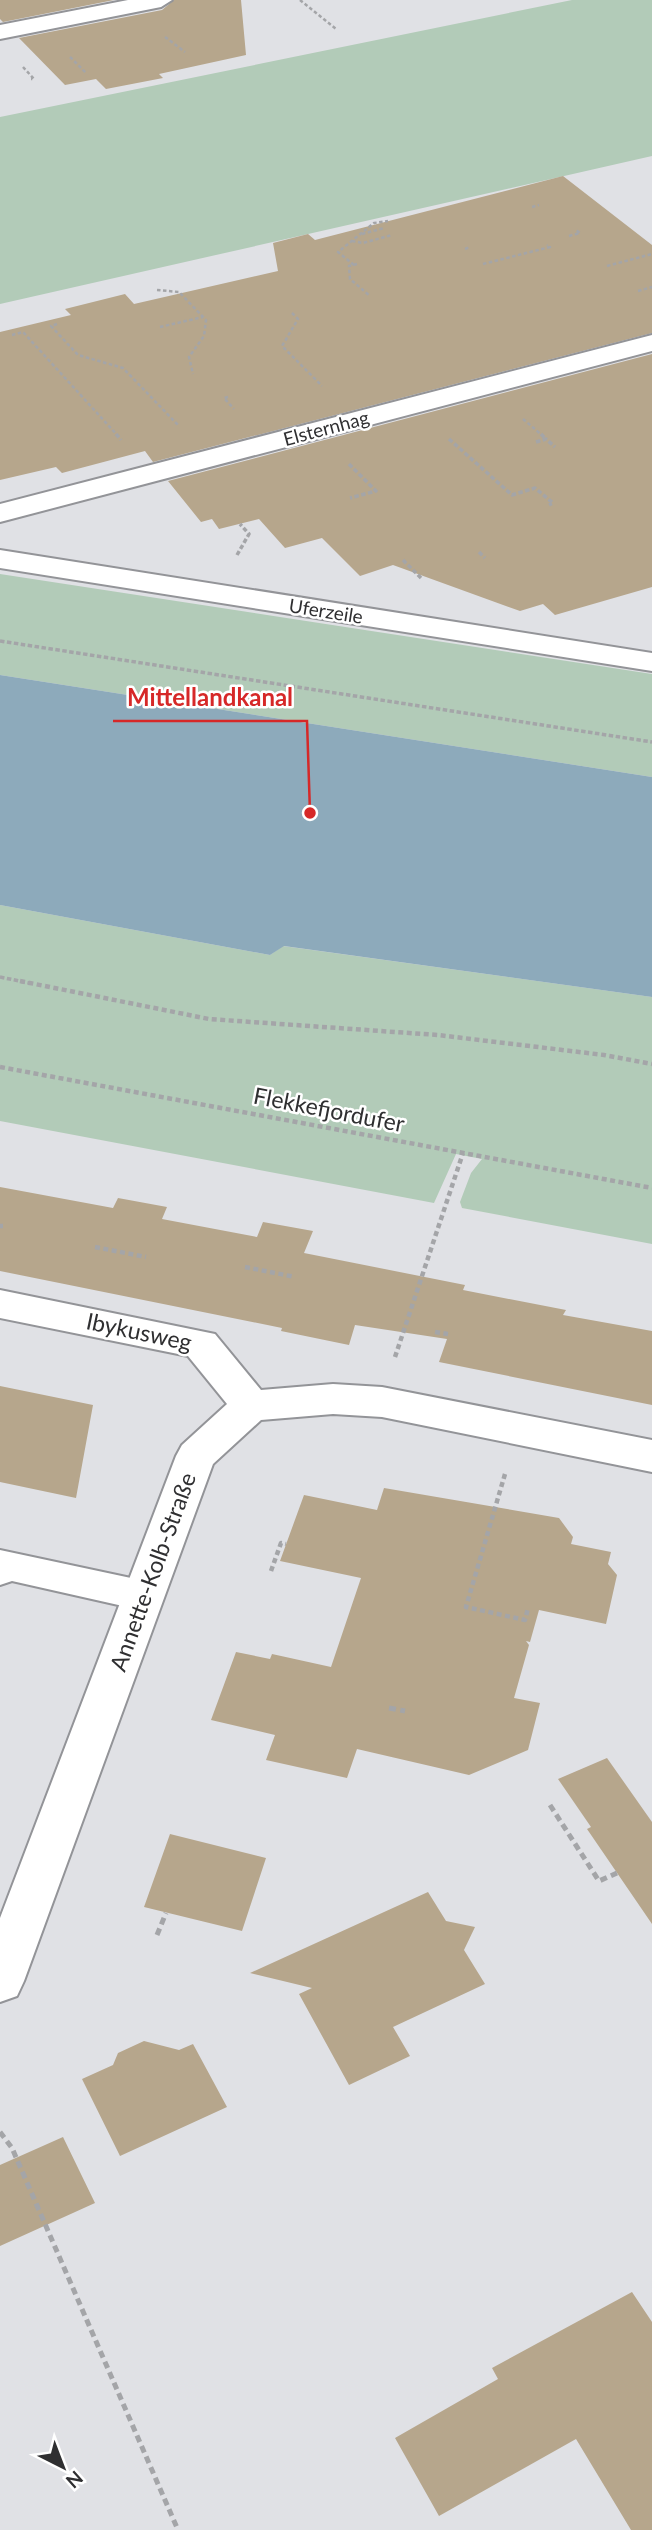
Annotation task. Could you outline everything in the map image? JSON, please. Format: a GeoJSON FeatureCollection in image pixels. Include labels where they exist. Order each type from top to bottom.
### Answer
{"type":"FeatureCollection","features":[{"type":"Feature","properties":{"kind":"street"},"geometry":{"type":"LineString","coordinates":[[0,32],[161,0]]}},
{"type":"Feature","properties":{"kind":"street","name":"Elsternhag"},"geometry":{"type":"LineString","coordinates":[[0,513],[652,343]]}},
{"type":"Feature","properties":{"kind":"street","name":"Uferzeile"},"geometry":{"type":"LineString","coordinates":[[0,559],[652,662]]}},
{"type":"Feature","properties":{"kind":"street","name":"Ibykusweg"},"geometry":{"type":"LineString","coordinates":[[0,1304],[201,1344],[251,1406]]}},
{"type":"Feature","properties":{"kind":"street"},"geometry":{"type":"LineString","coordinates":[[251,1406],[333,1399],[382,1402],[652,1456]]}},
{"type":"Feature","properties":{"kind":"street","name":"Annette-Kolb-Straße"},"geometry":{"type":"LineString","coordinates":[[0,1981],[196,1456],[251,1406]]}},
{"type":"Feature","properties":{"kind":"lane"},"geometry":{"type":"LineString","coordinates":[[0,1570],[3,1564],[145,1596]]}},
{"type":"Feature","properties":{"kind":"path"},"geometry":{"type":"LineString","coordinates":[[300,0],[336,29]]}},
{"type":"Feature","properties":{"kind":"path"},"geometry":{"type":"LineString","coordinates":[[177,48],[185,52]]}},
{"type":"Feature","properties":{"kind":"path"},"geometry":{"type":"LineString","coordinates":[[81,68],[87,74]]}},
{"type":"Feature","properties":{"kind":"path"},"geometry":{"type":"LineString","coordinates":[[28,72],[34,79],[31,79]]}},
{"type":"Feature","properties":{"kind":"path"},"geometry":{"type":"LineString","coordinates":[[532,207],[539,205]]}},
{"type":"Feature","properties":{"kind":"path"},"geometry":{"type":"LineString","coordinates":[[370,296],[350,279],[349,266],[355,265],[338,252],[374,223],[388,220]]}},
{"type":"Feature","properties":{"kind":"path"},"geometry":{"type":"LineString","coordinates":[[359,235],[384,228]]}},
{"type":"Feature","properties":{"kind":"path"},"geometry":{"type":"LineString","coordinates":[[569,236],[580,233],[576,230]]}},
{"type":"Feature","properties":{"kind":"path"},"geometry":{"type":"LineString","coordinates":[[351,241],[363,243],[392,235]]}},
{"type":"Feature","properties":{"kind":"path"},"geometry":{"type":"LineString","coordinates":[[483,264],[550,247],[547,245]]}},
{"type":"Feature","properties":{"kind":"path"},"geometry":{"type":"LineString","coordinates":[[465,249],[470,247]]}},
{"type":"Feature","properties":{"kind":"path"},"geometry":{"type":"LineString","coordinates":[[607,266],[652,254]]}},
{"type":"Feature","properties":{"kind":"path"},"geometry":{"type":"LineString","coordinates":[[638,291],[652,287]]}},
{"type":"Feature","properties":{"kind":"path"},"geometry":{"type":"LineString","coordinates":[[157,290],[173,290],[206,320],[205,334],[188,355],[187,362],[193,374]]}},
{"type":"Feature","properties":{"kind":"path"},"geometry":{"type":"LineString","coordinates":[[292,313],[298,319],[282,346],[327,391]]}},
{"type":"Feature","properties":{"kind":"path"},"geometry":{"type":"LineString","coordinates":[[160,327],[203,317]]}},
{"type":"Feature","properties":{"kind":"path"},"geometry":{"type":"LineString","coordinates":[[57,324],[51,326],[78,355],[123,368],[185,432]]}},
{"type":"Feature","properties":{"kind":"path"},"geometry":{"type":"LineString","coordinates":[[12,335],[23,332],[127,447]]}},
{"type":"Feature","properties":{"kind":"path"},"geometry":{"type":"LineString","coordinates":[[108,364],[114,360]]}},
{"type":"Feature","properties":{"kind":"path"},"geometry":{"type":"LineString","coordinates":[[228,397],[223,398],[236,411]]}},
{"type":"Feature","properties":{"kind":"path"},"geometry":{"type":"LineString","coordinates":[[443,433],[512,495],[535,488],[554,503],[549,505]]}},
{"type":"Feature","properties":{"kind":"path"},"geometry":{"type":"LineString","coordinates":[[536,442],[545,439],[555,447]]}},
{"type":"Feature","properties":{"kind":"path"},"geometry":{"type":"LineString","coordinates":[[346,461],[376,491],[350,498]]}},
{"type":"Feature","properties":{"kind":"path"},"geometry":{"type":"LineString","coordinates":[[237,556],[249,534],[240,524]]}},
{"type":"Feature","properties":{"kind":"path"},"geometry":{"type":"LineString","coordinates":[[479,552],[485,558]]}},
{"type":"Feature","properties":{"kind":"path"},"geometry":{"type":"LineString","coordinates":[[403,560],[421,578]]}},
{"type":"Feature","properties":{"kind":"path"},"geometry":{"type":"LineString","coordinates":[[0,641],[652,742]]}},
{"type":"Feature","properties":{"kind":"path"},"geometry":{"type":"LineString","coordinates":[[0,977],[209,1019],[438,1035],[604,1055],[652,1064]]}},
{"type":"Feature","properties":{"kind":"path","name":"Flekkefjordufer"},"geometry":{"type":"LineString","coordinates":[[0,1067],[652,1188]]}},
{"type":"Feature","properties":{"kind":"path"},"geometry":{"type":"LineString","coordinates":[[382,1402],[464,1153]]}},
{"type":"Feature","properties":{"kind":"path"},"geometry":{"type":"LineString","coordinates":[[95,1247],[146,1257]]}},
{"type":"Feature","properties":{"kind":"path"},"geometry":{"type":"LineString","coordinates":[[245,1267],[295,1277]]}},
{"type":"Feature","properties":{"kind":"path"},"geometry":{"type":"LineString","coordinates":[[435,1332],[449,1334]]}},
{"type":"Feature","properties":{"kind":"path"},"geometry":{"type":"LineString","coordinates":[[518,1429],[466,1607],[525,1620],[528,1608]]}},
{"type":"Feature","properties":{"kind":"path"},"geometry":{"type":"LineString","coordinates":[[271,1571],[281,1543],[286,1544]]}},
{"type":"Feature","properties":{"kind":"path"},"geometry":{"type":"LineString","coordinates":[[389,1708],[405,1711]]}},
{"type":"Feature","properties":{"kind":"path"},"geometry":{"type":"LineString","coordinates":[[550,1805],[599,1881],[617,1873]]}},
{"type":"Feature","properties":{"kind":"path"},"geometry":{"type":"LineString","coordinates":[[158,1935],[166,1913]]}},
{"type":"Feature","properties":{"kind":"path"},"geometry":{"type":"LineString","coordinates":[[0,2132],[12,2148],[178,2530]]}},
{"type":"Feature","properties":{"kind":"green space"},"geometry":{"type":"Polygon","coordinates":[[[572,0],[652,0],[652,156],[0,304],[0,117],[572,0]]]}},
{"type":"Feature","properties":{"kind":"green space"},"geometry":{"type":"Polygon","coordinates":[[[0,574],[652,674],[652,777],[0,675],[0,574]]]}},
{"type":"Feature","properties":{"kind":"green space"},"geometry":{"type":"Polygon","coordinates":[[[0,905],[270,955],[283,946],[652,997],[652,1244],[462,1208],[460,1202],[471,1173],[482,1159],[456,1154],[434,1203],[0,1121],[0,905]]]}},
{"type":"Feature","properties":{"kind":"water"},"geometry":{"type":"Polygon","coordinates":[[[0,675],[652,777],[652,997],[284,946],[270,955],[0,905],[0,675]]]}},
{"type":"Feature","properties":{"kind":"building"},"geometry":{"type":"Polygon","coordinates":[[[0,0],[114,0],[3,22],[0,19],[0,0]]]}},
{"type":"Feature","properties":{"kind":"building"},"geometry":{"type":"Polygon","coordinates":[[[174,0],[241,0],[246,55],[159,74],[163,78],[106,89],[96,79],[65,85],[19,38],[162,10],[174,0]]]}},
{"type":"Feature","properties":{"kind":"building"},"geometry":{"type":"Polygon","coordinates":[[[563,176],[652,245],[652,333],[153,462],[145,451],[62,473],[56,467],[0,480],[0,332],[71,315],[65,309],[125,294],[134,304],[278,271],[273,243],[308,234],[315,240],[563,176]]]}},
{"type":"Feature","properties":{"kind":"building"},"geometry":{"type":"Polygon","coordinates":[[[652,354],[652,587],[555,615],[543,604],[520,611],[393,565],[360,576],[322,538],[285,548],[259,519],[219,529],[212,519],[201,522],[168,481],[652,354]]]}},
{"type":"Feature","properties":{"kind":"building"},"geometry":{"type":"Polygon","coordinates":[[[0,1187],[113,1208],[118,1198],[167,1207],[162,1219],[257,1237],[263,1222],[313,1231],[304,1253],[465,1285],[463,1290],[566,1310],[563,1315],[652,1331],[652,1405],[439,1362],[447,1339],[355,1325],[349,1345],[281,1331],[282,1328],[0,1271],[0,1187]]]}},
{"type":"Feature","properties":{"kind":"building"},"geometry":{"type":"Polygon","coordinates":[[[0,1386],[93,1405],[76,1498],[0,1482],[0,1386]]]}},
{"type":"Feature","properties":{"kind":"building"},"geometry":{"type":"Polygon","coordinates":[[[384,1488],[559,1518],[573,1537],[571,1544],[611,1552],[608,1564],[617,1575],[606,1624],[539,1610],[530,1642],[526,1641],[529,1645],[514,1698],[540,1703],[528,1750],[469,1775],[357,1749],[347,1778],[266,1760],[275,1735],[211,1720],[236,1652],[270,1659],[272,1654],[331,1667],[361,1578],[280,1561],[304,1495],[377,1510],[384,1488]]]}},
{"type":"Feature","properties":{"kind":"building"},"geometry":{"type":"Polygon","coordinates":[[[607,1758],[652,1822],[652,1924],[587,1829],[591,1827],[558,1779],[607,1758]]]}},
{"type":"Feature","properties":{"kind":"building"},"geometry":{"type":"Polygon","coordinates":[[[170,1834],[266,1858],[242,1931],[144,1907],[170,1834]]]}},
{"type":"Feature","properties":{"kind":"building"},"geometry":{"type":"Polygon","coordinates":[[[428,1892],[446,1921],[475,1927],[464,1950],[485,1984],[393,2027],[410,2056],[349,2085],[299,1994],[312,1988],[250,1973],[428,1892]]]}},
{"type":"Feature","properties":{"kind":"building"},"geometry":{"type":"Polygon","coordinates":[[[144,2041],[179,2050],[193,2044],[227,2107],[120,2156],[82,2079],[113,2065],[118,2053],[144,2041]]]}},
{"type":"Feature","properties":{"kind":"building"},"geometry":{"type":"Polygon","coordinates":[[[63,2137],[95,2203],[0,2246],[0,2165],[63,2137]]]}},
{"type":"Feature","properties":{"kind":"building"},"geometry":{"type":"Polygon","coordinates":[[[632,2292],[652,2322],[652,2530],[631,2530],[576,2439],[439,2516],[395,2438],[498,2379],[492,2368],[632,2292]]]}},
{"type":"Feature","properties":{"kind":"place","name":"Mittellandkanal"},"geometry":{"type":"Point","coordinates":[310,813]}}]}
